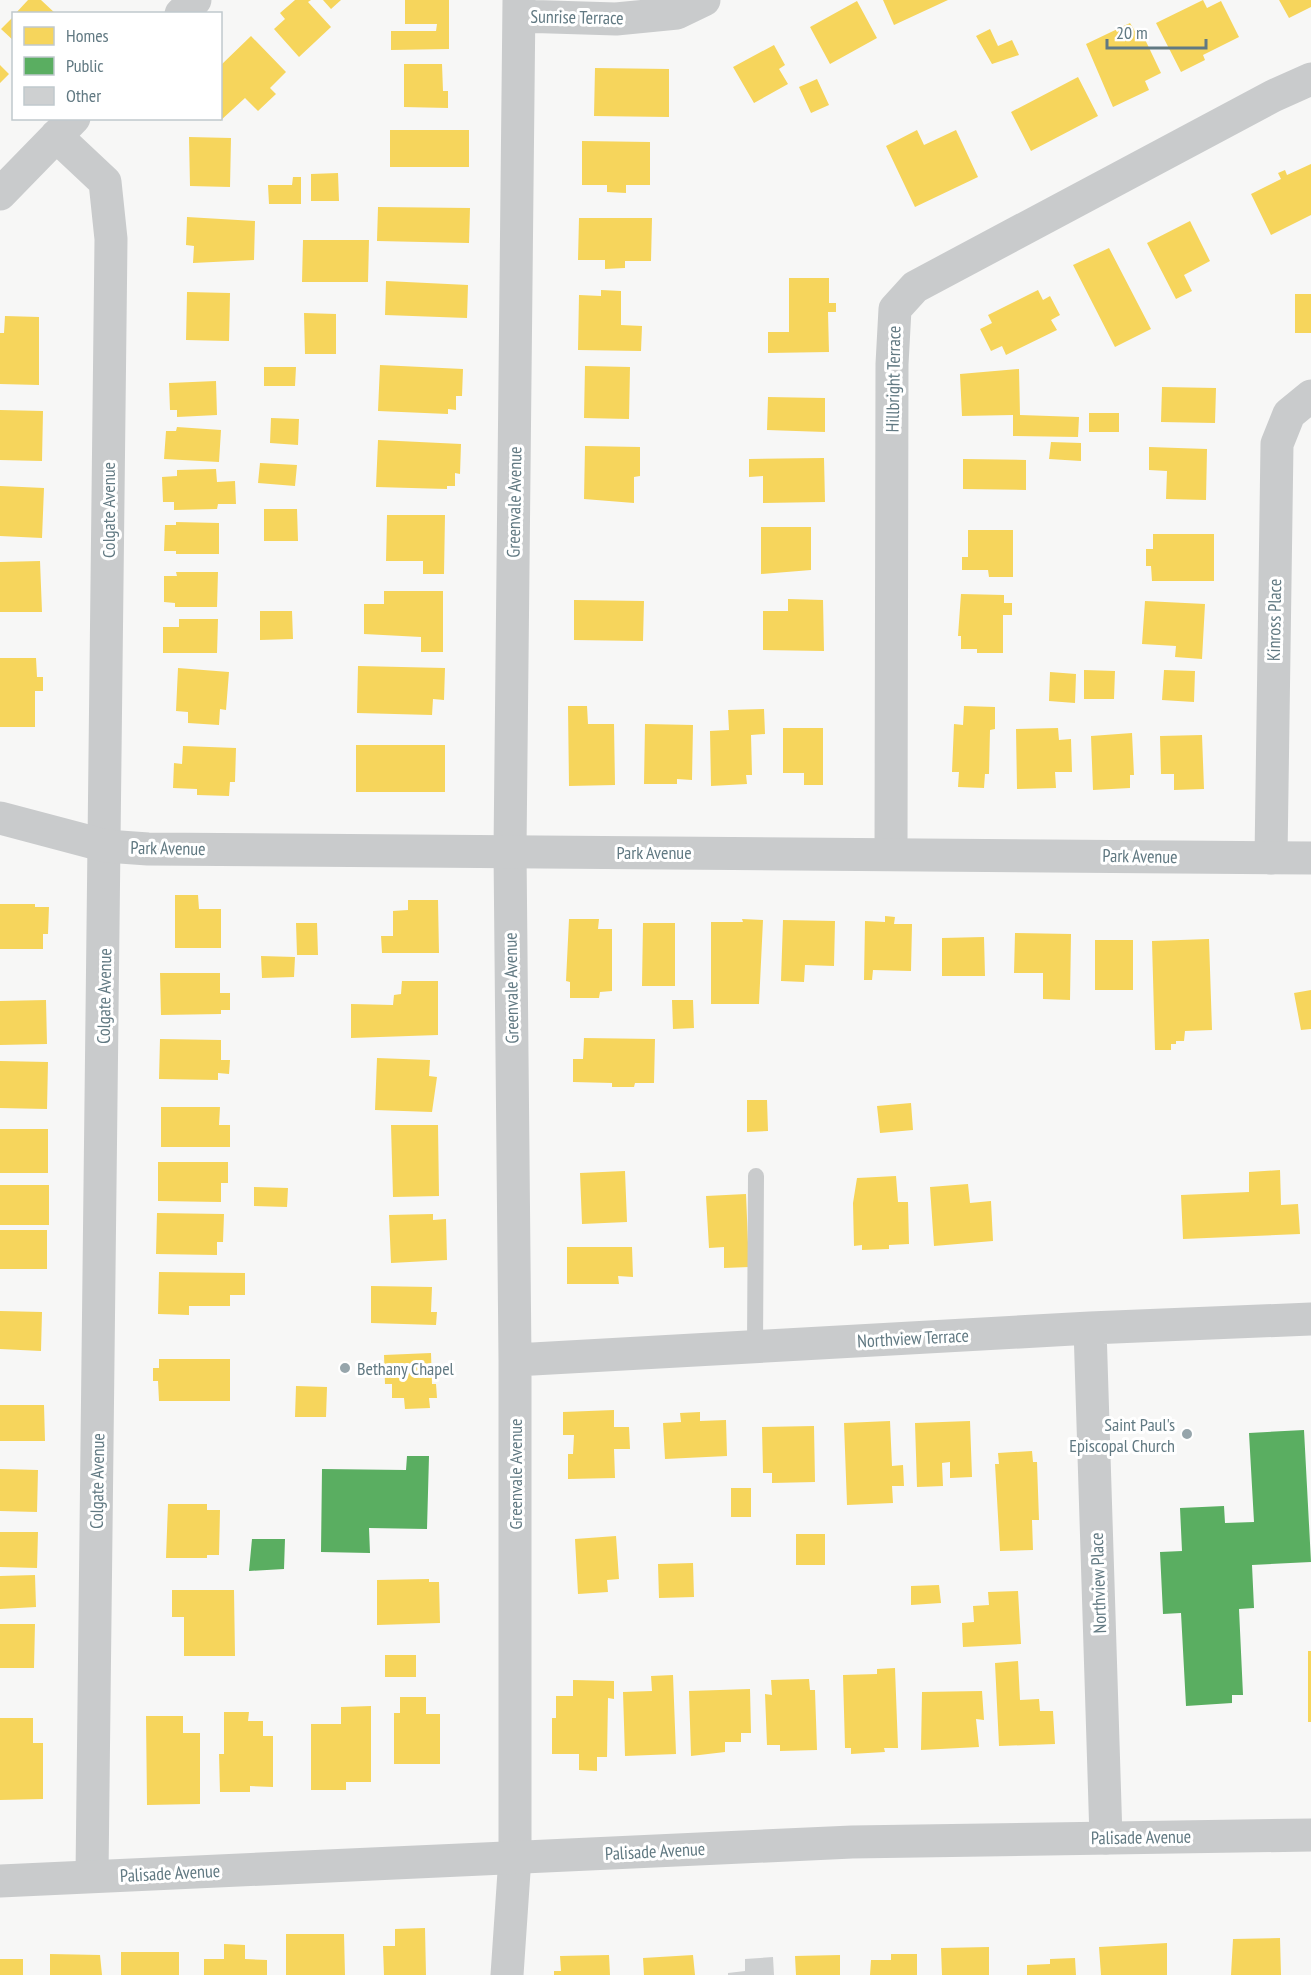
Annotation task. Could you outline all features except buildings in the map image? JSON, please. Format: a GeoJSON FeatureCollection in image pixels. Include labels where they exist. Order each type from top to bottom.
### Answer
{"type":"FeatureCollection","features":[{"type":"Feature","properties":{"kind":"street"},"geometry":{"type":"LineString","coordinates":[[183,12],[195,0]]}},
{"type":"Feature","properties":{"kind":"street","name":"Sunrise Terrace"},"geometry":{"type":"LineString","coordinates":[[519,8],[616,19],[676,13],[704,0]]}},
{"type":"Feature","properties":{"kind":"street","name":"Greenvale Avenue"},"geometry":{"type":"LineString","coordinates":[[507,1975],[515,1857],[515,1360],[510,851],[519,8]]}},
{"type":"Feature","properties":{"kind":"street","name":"Hillbright Terrace"},"geometry":{"type":"LineString","coordinates":[[891,854],[892,376],[895,309],[915,287],[1273,96],[1311,79]]}},
{"type":"Feature","properties":{"kind":"street"},"geometry":{"type":"LineString","coordinates":[[0,194],[65,127]]}},
{"type":"Feature","properties":{"kind":"street","name":"Colgate Avenue"},"geometry":{"type":"LineString","coordinates":[[65,127],[105,182],[111,239],[106,846],[92,1876]]}},
{"type":"Feature","properties":{"kind":"street","name":"Kinross Place"},"geometry":{"type":"LineString","coordinates":[[1270,858],[1276,444],[1290,414],[1311,396]]}},
{"type":"Feature","properties":{"kind":"street","name":"Park Avenue"},"geometry":{"type":"LineString","coordinates":[[0,818],[106,846],[1311,858]]}},
{"type":"Feature","properties":{"kind":"street","name":"Northview Terrace"},"geometry":{"type":"LineString","coordinates":[[515,1360],[1090,1328],[1311,1319]]}},
{"type":"Feature","properties":{"kind":"street","name":"Northview Place"},"geometry":{"type":"LineString","coordinates":[[1090,1328],[1106,1838]]}},
{"type":"Feature","properties":{"kind":"street","name":"Palisade Avenue"},"geometry":{"type":"LineString","coordinates":[[0,1881],[852,1842],[1311,1834]]}},
{"type":"Feature","properties":{"kind":"lane"},"geometry":{"type":"LineString","coordinates":[[755,1347],[756,1176]]}},
{"type":"Feature","properties":{"kind":"place","name":"Bethany Chapel"},"geometry":{"type":"Point","coordinates":[345,1368]}},
{"type":"Feature","properties":{"kind":"place","name":"Saint Paul's Episcopal Church"},"geometry":{"type":"Point","coordinates":[1187,1434]}}]}
